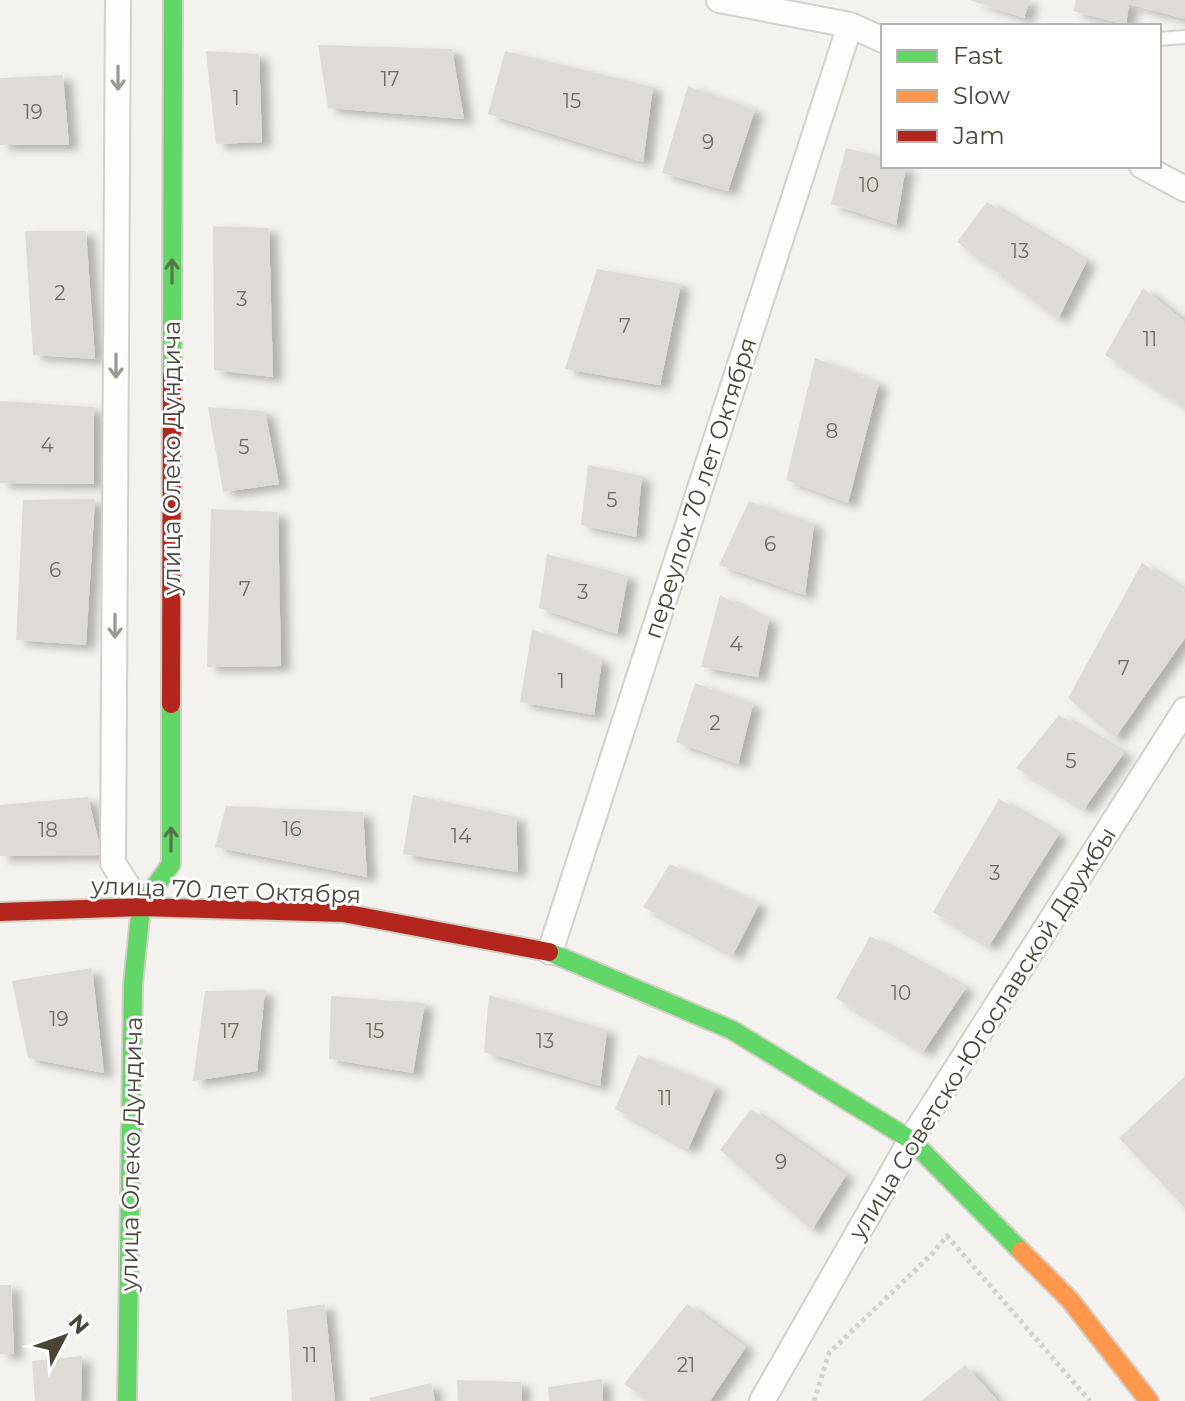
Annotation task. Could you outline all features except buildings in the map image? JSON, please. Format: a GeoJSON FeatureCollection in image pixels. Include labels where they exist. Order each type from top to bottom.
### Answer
{"type":"FeatureCollection","features":[{"type":"Feature","properties":{"kind":"street"},"geometry":{"type":"LineString","coordinates":[[118,0],[113,863],[141,907]]}},
{"type":"Feature","properties":{"kind":"street","name":"улица Олеко Дундича"},"geometry":{"type":"LineString","coordinates":[[127,1401],[133,984],[141,907],[171,864],[173,0]]}},
{"type":"Feature","properties":{"kind":"street"},"geometry":{"type":"LineString","coordinates":[[719,0],[850,25],[881,39]]}},
{"type":"Feature","properties":{"kind":"street","name":"переулок 70 лет Октября"},"geometry":{"type":"LineString","coordinates":[[550,952],[850,25]]}},
{"type":"Feature","properties":{"kind":"street"},"geometry":{"type":"LineString","coordinates":[[1146,168],[1185,189]]}},
{"type":"Feature","properties":{"kind":"street","name":"улица Советско-Югославской Дружбы"},"geometry":{"type":"LineString","coordinates":[[762,1401],[911,1140],[1185,710]]}},
{"type":"Feature","properties":{"kind":"street","name":"улица 70 лет Октября"},"geometry":{"type":"LineString","coordinates":[[0,912],[141,907],[343,913],[550,952],[732,1030],[911,1140],[1070,1300],[1149,1401]]}},
{"type":"Feature","properties":{"kind":"lane"},"geometry":{"type":"LineString","coordinates":[[1161,39],[1185,37]]}},
{"type":"Feature","properties":{"kind":"path"},"geometry":{"type":"LineString","coordinates":[[814,1401],[829,1353],[947,1236],[1090,1401]]}},
{"type":"Feature","properties":{"kind":"traffic: fast"},"geometry":{"type":"LineString","coordinates":[[172,376],[173,0]]}},
{"type":"Feature","properties":{"kind":"traffic: fast"},"geometry":{"type":"LineString","coordinates":[[127,1401],[133,984],[141,907],[171,864],[171,704]]}},
{"type":"Feature","properties":{"kind":"traffic: fast"},"geometry":{"type":"LineString","coordinates":[[549,952],[732,1030],[911,1140],[1021,1251]]}},
{"type":"Feature","properties":{"kind":"traffic: slow"},"geometry":{"type":"LineString","coordinates":[[1021,1251],[1070,1300],[1149,1401]]}},
{"type":"Feature","properties":{"kind":"traffic: jam"},"geometry":{"type":"LineString","coordinates":[[171,704],[172,376]]}},
{"type":"Feature","properties":{"kind":"traffic: jam"},"geometry":{"type":"LineString","coordinates":[[0,912],[141,907],[343,913],[549,952]]}}]}
